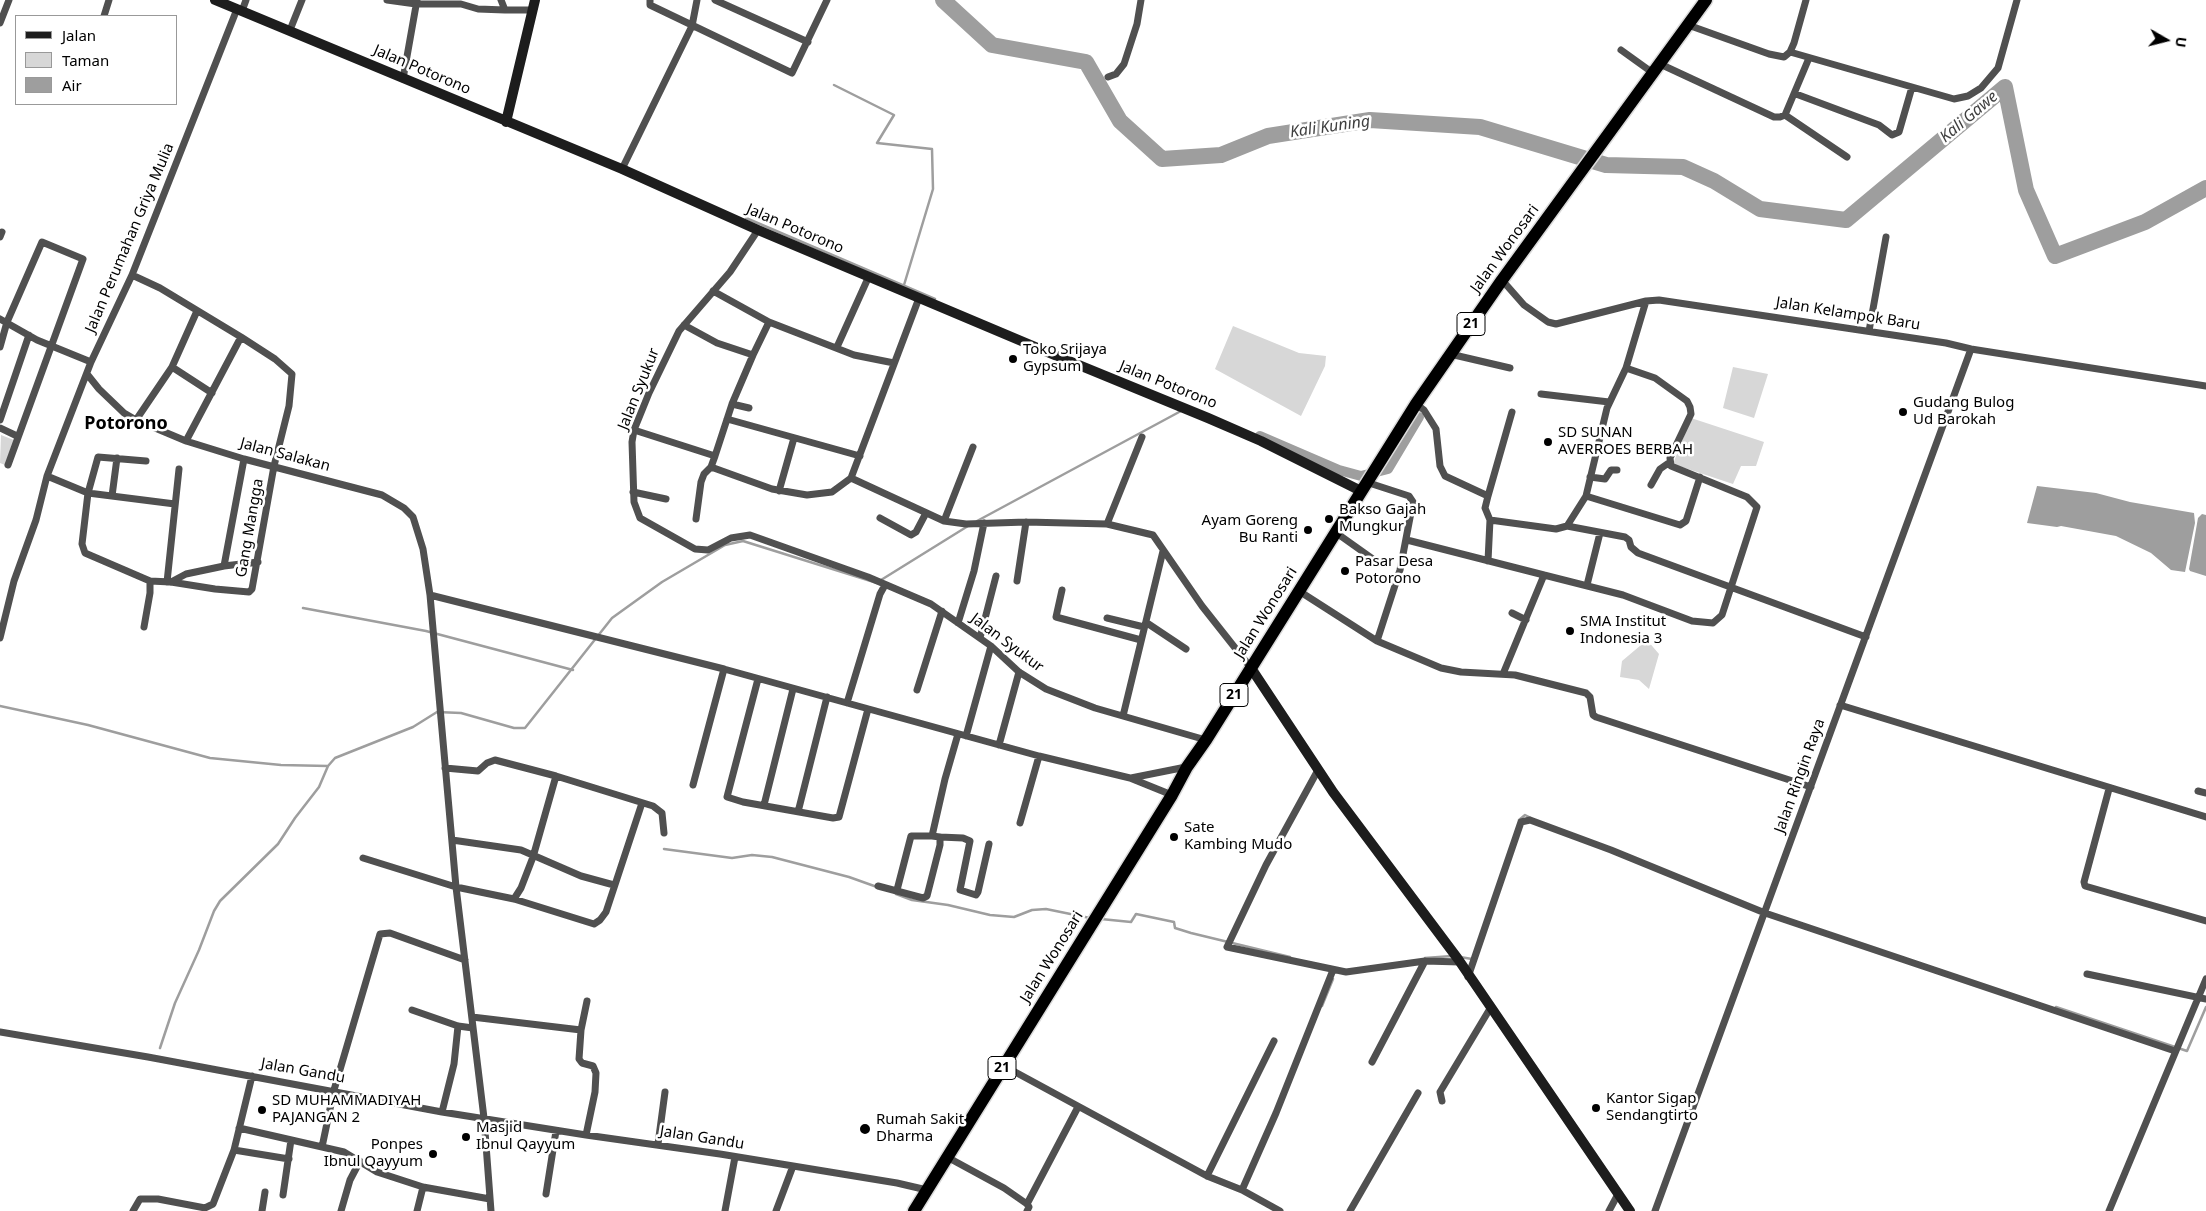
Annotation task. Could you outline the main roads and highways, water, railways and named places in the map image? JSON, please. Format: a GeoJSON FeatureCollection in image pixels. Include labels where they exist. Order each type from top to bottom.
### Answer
{"type":"FeatureCollection","features":[{"type":"Feature","properties":{"kind":"highway","name":"Jalan Wonosari"},"geometry":{"type":"LineString","coordinates":[[914,1211],[1172,795],[1188,766],[1416,404],[1502,280],[1706,0]]}},
{"type":"Feature","properties":{"kind":"water"},"geometry":{"type":"Polygon","coordinates":[[[2037,486],[2096,493],[2130,502],[2194,513],[2195,523],[2185,572],[2171,570],[2151,553],[2116,536],[2061,526],[2027,523],[2037,486]]]}},
{"type":"Feature","properties":{"kind":"water"},"geometry":{"type":"Polygon","coordinates":[[[2202,514],[2206,515],[2206,576],[2189,569],[2198,518],[2202,514]]]}},
{"type":"Feature","properties":{"kind":"waterway","name":"Kali Kuning"},"geometry":{"type":"LineString","coordinates":[[943,0],[992,45],[1086,62],[1120,121],[1162,159],[1221,155],[1268,136],[1370,120],[1480,127],[1606,165],[1683,167],[1714,181],[1760,209],[1846,220],[2005,87],[2026,190],[2055,256],[2145,222],[2206,188]]}},
{"type":"Feature","properties":{"kind":"waterway"},"geometry":{"type":"LineString","coordinates":[[834,85],[894,115],[877,143],[932,149],[933,189],[904,285]]}},
{"type":"Feature","properties":{"kind":"waterway"},"geometry":{"type":"LineString","coordinates":[[746,218],[935,299]]}},
{"type":"Feature","properties":{"kind":"waterway"},"geometry":{"type":"LineString","coordinates":[[977,521],[1181,411]]}},
{"type":"Feature","properties":{"kind":"waterway"},"geometry":{"type":"LineString","coordinates":[[1260,436],[1339,470],[1361,476],[1388,469],[1419,417]]}},
{"type":"Feature","properties":{"kind":"waterway"},"geometry":{"type":"LineString","coordinates":[[881,580],[968,526]]}},
{"type":"Feature","properties":{"kind":"waterway"},"geometry":{"type":"LineString","coordinates":[[160,1048],[175,1003],[220,901],[278,844],[319,787],[328,766],[335,758],[413,727],[437,712],[461,713],[514,728],[525,728],[612,618],[662,582],[725,545],[743,541],[877,583]]}},
{"type":"Feature","properties":{"kind":"waterway"},"geometry":{"type":"LineString","coordinates":[[303,608],[426,631],[573,670]]}},
{"type":"Feature","properties":{"kind":"waterway"},"geometry":{"type":"LineString","coordinates":[[0,706],[88,725],[210,758],[281,765],[328,766]]}},
{"type":"Feature","properties":{"kind":"waterway"},"geometry":{"type":"LineString","coordinates":[[1519,820],[1525,815],[1531,818]]}},
{"type":"Feature","properties":{"kind":"waterway"},"geometry":{"type":"LineString","coordinates":[[664,849],[732,858],[752,855],[772,857],[849,877],[877,887]]}},
{"type":"Feature","properties":{"kind":"waterway"},"geometry":{"type":"LineString","coordinates":[[896,894],[912,900],[948,905],[990,915],[1014,917],[1032,910],[1046,909],[1090,918]]}},
{"type":"Feature","properties":{"kind":"waterway"},"geometry":{"type":"LineString","coordinates":[[1101,919],[1131,922],[1136,914],[1174,922],[1175,928],[1191,933],[1290,957]]}},
{"type":"Feature","properties":{"kind":"waterway"},"geometry":{"type":"LineString","coordinates":[[1425,958],[1452,956]]}},
{"type":"Feature","properties":{"kind":"waterway"},"geometry":{"type":"LineString","coordinates":[[1460,957],[1472,959]]}},
{"type":"Feature","properties":{"kind":"waterway"},"geometry":{"type":"LineString","coordinates":[[1322,1006],[1333,979]]}},
{"type":"Feature","properties":{"kind":"waterway"},"geometry":{"type":"LineString","coordinates":[[2056,1007],[2187,1051],[2206,1007]]}},
{"type":"Feature","properties":{"kind":"place","name":"Toko Srijaya Gypsum"},"geometry":{"type":"Point","coordinates":[1013,359]}},
{"type":"Feature","properties":{"kind":"place","name":"Gudang Bulog Ud Barokah"},"geometry":{"type":"Point","coordinates":[1903,412]}},
{"type":"Feature","properties":{"kind":"place","name":"SD SUNAN AVERROES BERBAH"},"geometry":{"type":"Point","coordinates":[1548,442]}},
{"type":"Feature","properties":{"kind":"place","name":"Bakso Gajah Mungkur"},"geometry":{"type":"Point","coordinates":[1329,519]}},
{"type":"Feature","properties":{"kind":"place","name":"Ayam Goreng Bu Ranti"},"geometry":{"type":"Point","coordinates":[1308,530]}},
{"type":"Feature","properties":{"kind":"place","name":"Pasar Desa Potorono"},"geometry":{"type":"Point","coordinates":[1345,571]}},
{"type":"Feature","properties":{"kind":"place","name":"SMA Institut Indonesia 3"},"geometry":{"type":"Point","coordinates":[1570,631]}},
{"type":"Feature","properties":{"kind":"place","name":"Sate Kambing Mudo"},"geometry":{"type":"Point","coordinates":[1174,837]}},
{"type":"Feature","properties":{"kind":"place","name":"Kantor Sigap Sendangtirto"},"geometry":{"type":"Point","coordinates":[1596,1108]}},
{"type":"Feature","properties":{"kind":"place","name":"SD MUHAMMADIYAH PAJANGAN 2"},"geometry":{"type":"Point","coordinates":[262,1110]}},
{"type":"Feature","properties":{"kind":"place","name":"Rumah Sakit Dharma"},"geometry":{"type":"Point","coordinates":[865,1129]}},
{"type":"Feature","properties":{"kind":"place","name":"Masjid Ibnul Qayyum"},"geometry":{"type":"Point","coordinates":[466,1137]}},
{"type":"Feature","properties":{"kind":"place","name":"Ponpes Ibnul Qayyum"},"geometry":{"type":"Point","coordinates":[433,1154]}},
{"type":"Feature","properties":{"kind":"district","name":"Potorono"},"geometry":{"type":"Point","coordinates":[126,424]}},
{"type":"Feature","properties":{"kind":"water label","name":"Kali Gawe"},"geometry":{"type":"Point","coordinates":[1969,117]}}]}
